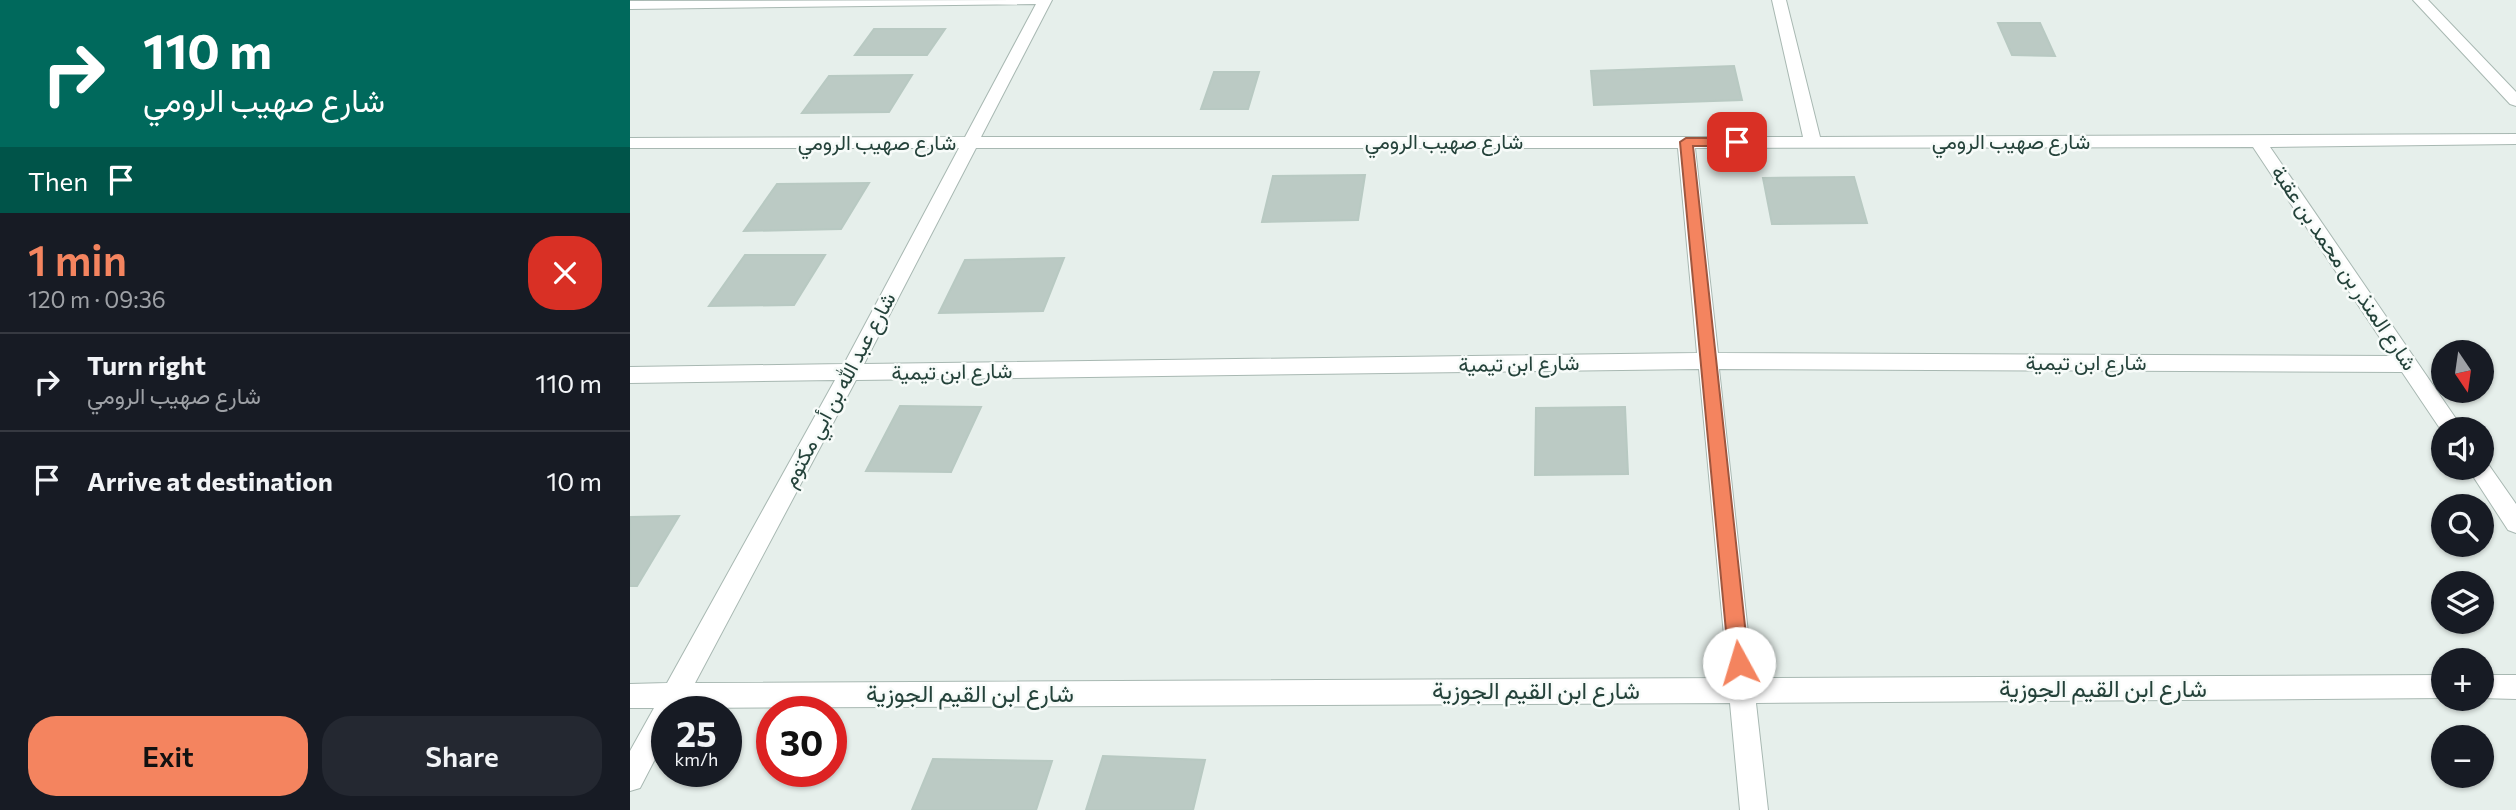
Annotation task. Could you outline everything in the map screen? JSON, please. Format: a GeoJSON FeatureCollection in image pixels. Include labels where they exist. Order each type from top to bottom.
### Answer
{"type":"FeatureCollection","features":[{"type":"Feature","properties":{"kind":"street"},"geometry":{"type":"LineString","coordinates":[[630,5],[1034,0]]}},
{"type":"Feature","properties":{"kind":"street","name":"شارع عبد الله بن أبي مكتوم"},"geometry":{"type":"LineString","coordinates":[[675,696],[849,374],[1045,0]]}},
{"type":"Feature","properties":{"kind":"street"},"geometry":{"type":"LineString","coordinates":[[1779,0],[1813,142]]}},
{"type":"Feature","properties":{"kind":"street"},"geometry":{"type":"LineString","coordinates":[[2420,0],[2516,101]]}},
{"type":"Feature","properties":{"kind":"street","name":"شارع صهيب الرومي"},"geometry":{"type":"LineString","coordinates":[[630,143],[2258,142],[2516,139]]}},
{"type":"Feature","properties":{"kind":"street"},"geometry":{"type":"LineString","coordinates":[[1686,142],[1754,810]]}},
{"type":"Feature","properties":{"kind":"street","name":"شارع المنذر بن محمد بن عقبة"},"geometry":{"type":"LineString","coordinates":[[2258,142],[2444,417]]}},
{"type":"Feature","properties":{"kind":"street","name":"شارع ابن تيمية"},"geometry":{"type":"LineString","coordinates":[[630,375],[1708,361],[2409,364]]}},
{"type":"Feature","properties":{"kind":"street"},"geometry":{"type":"LineString","coordinates":[[2487,480],[2516,523]]}},
{"type":"Feature","properties":{"kind":"street","name":"شارع ابن القيم الجوزية"},"geometry":{"type":"LineString","coordinates":[[675,696],[2431,687]]}},
{"type":"Feature","properties":{"kind":"street"},"geometry":{"type":"LineString","coordinates":[[2494,687],[2516,687]]}},
{"type":"Feature","properties":{"kind":"street","name":"شارع ابن القيم الجوزية"},"geometry":{"type":"LineString","coordinates":[[630,696],[651,696]]}},
{"type":"Feature","properties":{"kind":"street","name":"شارع عبد الله بن أبي مكتوم"},"geometry":{"type":"LineString","coordinates":[[630,778],[651,740]]}},
{"type":"Feature","properties":{"kind":"building"},"geometry":{"type":"Polygon","coordinates":[[[1998,23],[2040,23],[2055,56],[2012,55],[1998,23]]]}},
{"type":"Feature","properties":{"kind":"building"},"geometry":{"type":"Polygon","coordinates":[[[874,29],[945,29],[927,55],[855,55],[874,29]]]}},
{"type":"Feature","properties":{"kind":"building"},"geometry":{"type":"Polygon","coordinates":[[[1734,66],[1742,100],[1594,105],[1591,71],[1734,66]]]}},
{"type":"Feature","properties":{"kind":"building"},"geometry":{"type":"Polygon","coordinates":[[[1214,72],[1259,72],[1248,109],[1201,109],[1214,72]]]}},
{"type":"Feature","properties":{"kind":"building"},"geometry":{"type":"Polygon","coordinates":[[[912,75],[889,112],[802,113],[829,76],[912,75]]]}},
{"type":"Feature","properties":{"kind":"building"},"geometry":{"type":"Polygon","coordinates":[[[1365,175],[1358,220],[1262,222],[1273,176],[1365,175]]]}},
{"type":"Feature","properties":{"kind":"building"},"geometry":{"type":"Polygon","coordinates":[[[1854,177],[1867,223],[1772,224],[1763,178],[1854,177]]]}},
{"type":"Feature","properties":{"kind":"building"},"geometry":{"type":"Polygon","coordinates":[[[869,183],[841,229],[744,231],[777,184],[869,183]]]}},
{"type":"Feature","properties":{"kind":"building"},"geometry":{"type":"Polygon","coordinates":[[[745,255],[825,255],[794,305],[709,306],[745,255]]]}},
{"type":"Feature","properties":{"kind":"building"},"geometry":{"type":"Polygon","coordinates":[[[1064,258],[1043,311],[939,313],[965,260],[1064,258]]]}},
{"type":"Feature","properties":{"kind":"building"},"geometry":{"type":"Polygon","coordinates":[[[900,406],[981,407],[951,472],[866,471],[900,406]]]}},
{"type":"Feature","properties":{"kind":"building"},"geometry":{"type":"Polygon","coordinates":[[[1625,407],[1628,474],[1535,475],[1536,408],[1625,407]]]}},
{"type":"Feature","properties":{"kind":"building"},"geometry":{"type":"Polygon","coordinates":[[[679,516],[637,586],[630,586],[630,517],[679,516]]]}},
{"type":"Feature","properties":{"kind":"building"},"geometry":{"type":"Polygon","coordinates":[[[1103,756],[1205,760],[1193,810],[1086,810],[1103,756]]]}},
{"type":"Feature","properties":{"kind":"building"},"geometry":{"type":"Polygon","coordinates":[[[933,759],[1052,761],[1036,810],[912,810],[933,759]]]}},
{"type":"Feature","properties":{"kind":"route"},"geometry":{"type":"LineString","coordinates":[[1737,142],[1686,142],[1739,663]]}}]}
